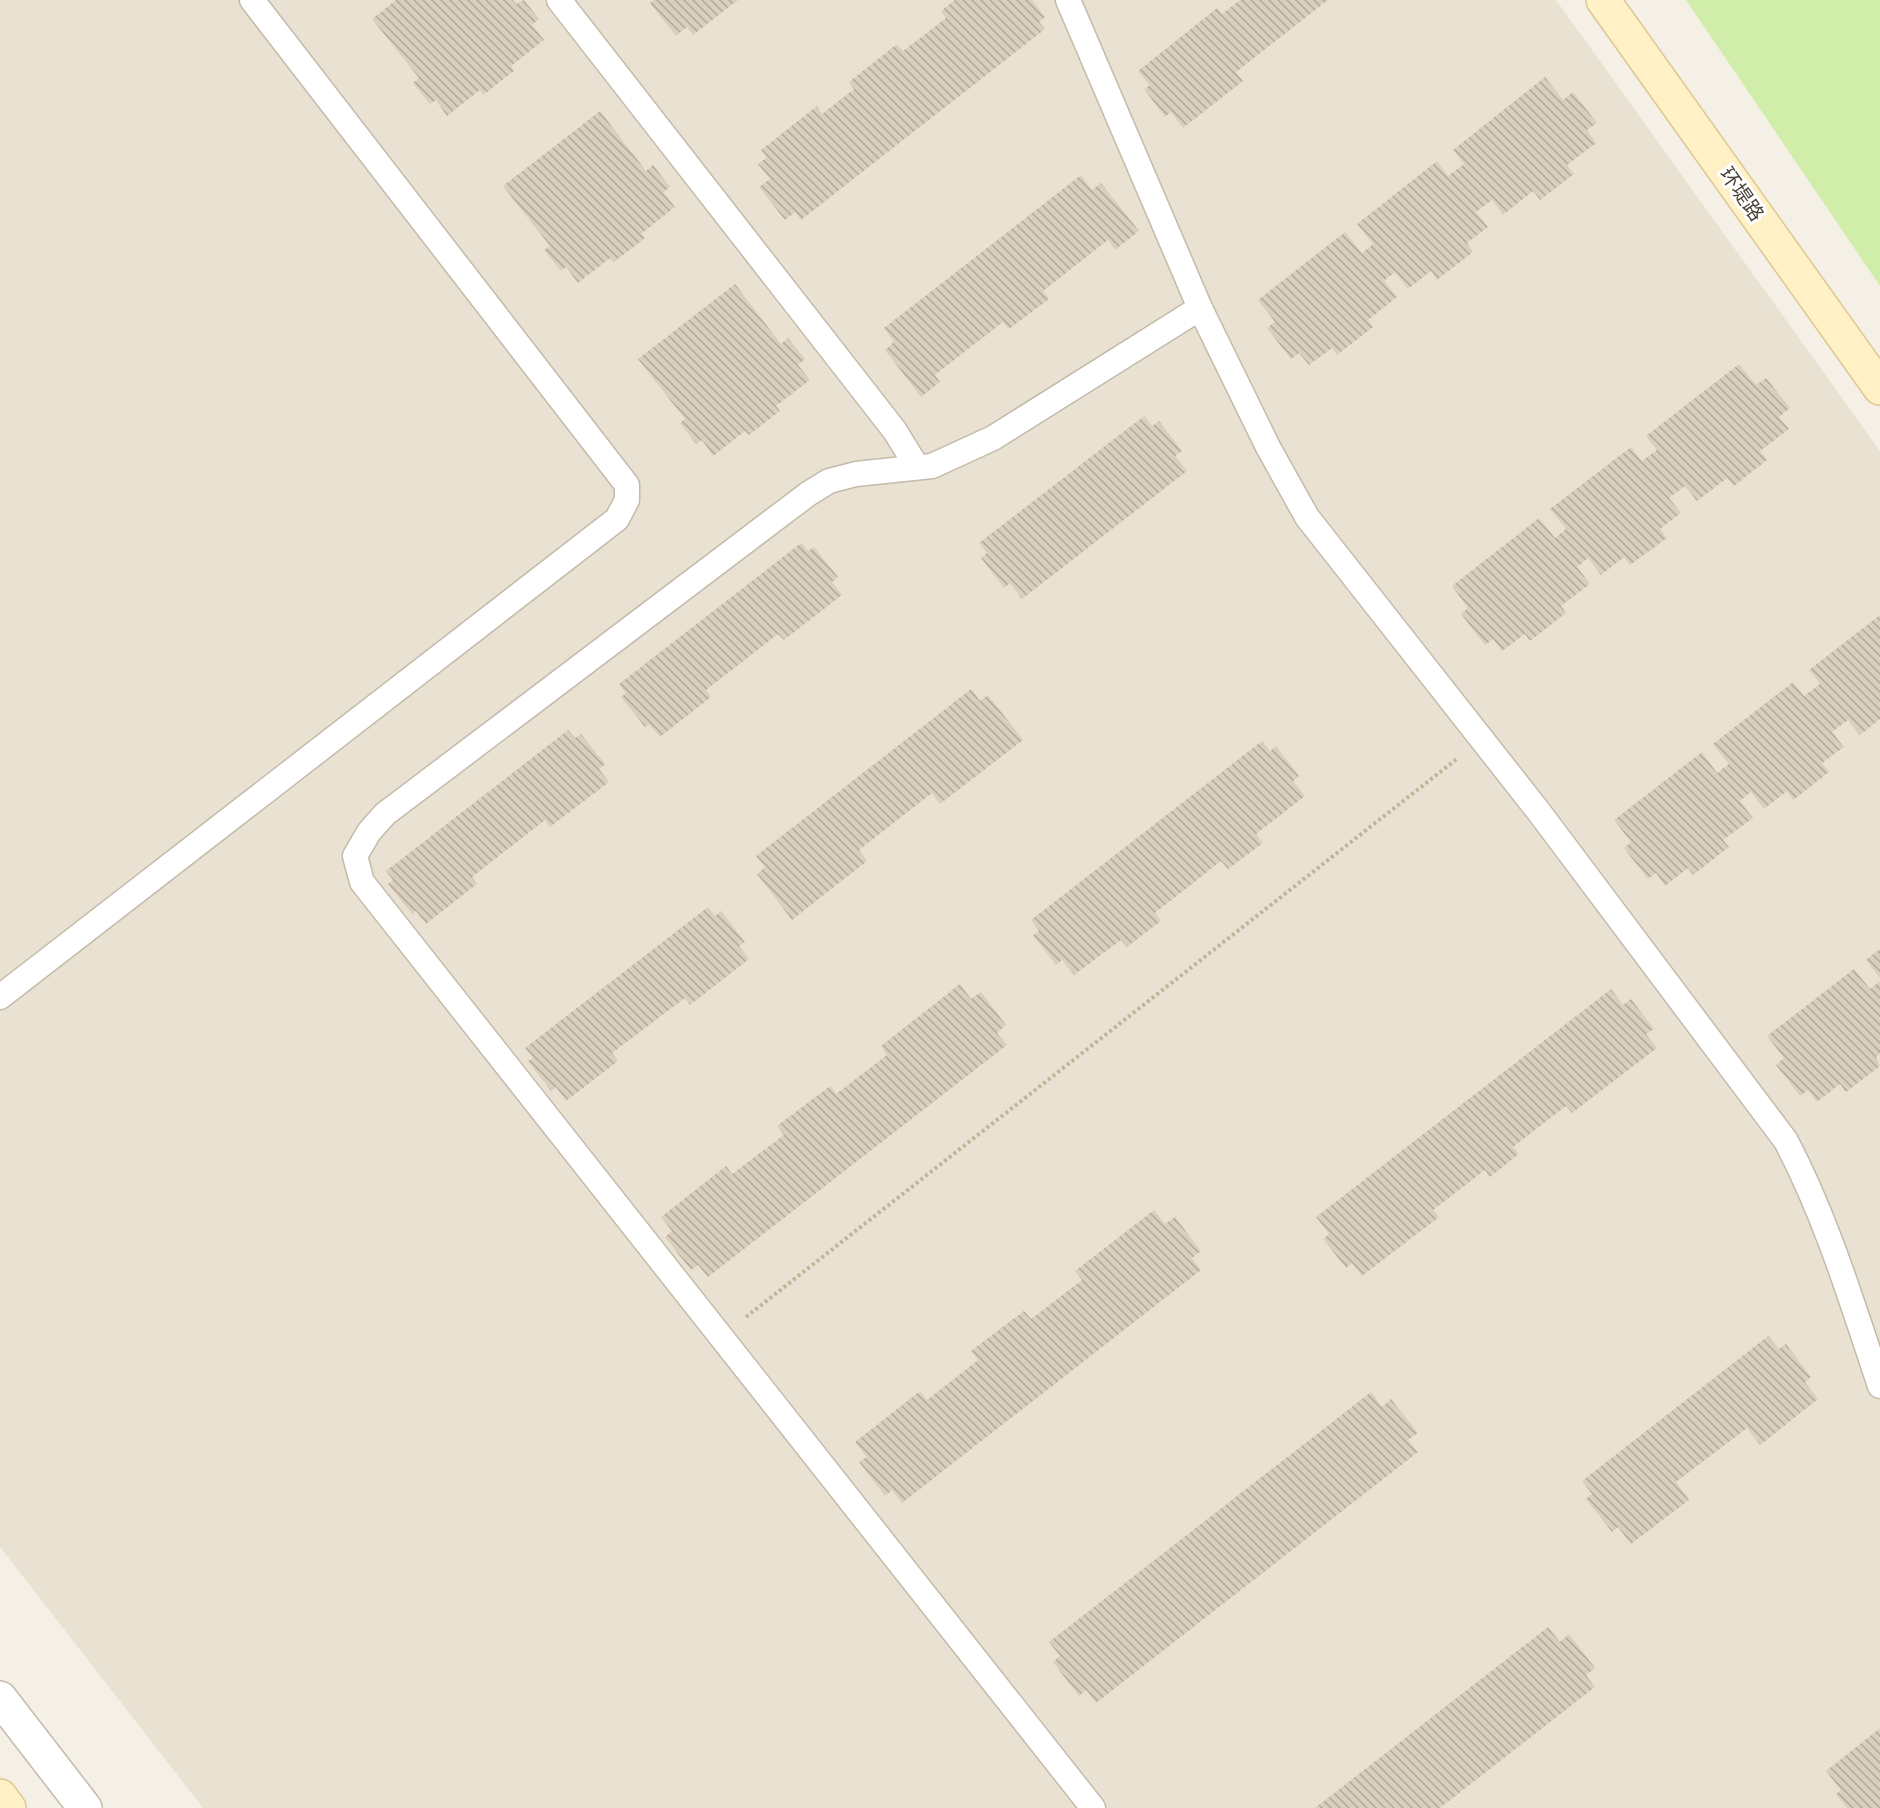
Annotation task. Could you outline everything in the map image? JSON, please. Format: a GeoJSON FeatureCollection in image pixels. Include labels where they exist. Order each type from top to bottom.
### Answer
{"type":"FeatureCollection","features":[{"type":"Feature","properties":{"kind":"street","name":"环堤路"},"geometry":{"type":"LineString","coordinates":[[1603,0],[1880,388]]}},
{"type":"Feature","properties":{"kind":"street"},"geometry":{"type":"LineString","coordinates":[[0,1698],[85,1808]]}},
{"type":"Feature","properties":{"kind":"street"},"geometry":{"type":"LineString","coordinates":[[0,1796],[9,1808]]}},
{"type":"Feature","properties":{"kind":"lane"},"geometry":{"type":"LineString","coordinates":[[0,997],[617,519],[627,500],[627,485],[252,0]]}},
{"type":"Feature","properties":{"kind":"lane"},"geometry":{"type":"LineString","coordinates":[[559,0],[895,430],[917,467]]}},
{"type":"Feature","properties":{"kind":"lane"},"geometry":{"type":"LineString","coordinates":[[1068,0],[1200,308],[1268,447],[1307,517],[1482,739],[1786,1141],[1806,1178],[1827,1230],[1880,1386]]}},
{"type":"Feature","properties":{"kind":"lane"},"geometry":{"type":"LineString","coordinates":[[1094,1808],[362,882],[355,856],[369,832],[385,814],[808,494],[829,482],[856,474],[932,466],[993,438],[1200,308]]}},
{"type":"Feature","properties":{"kind":"path"},"geometry":{"type":"LineString","coordinates":[[720,1337],[1482,739]]}},
{"type":"Feature","properties":{"kind":"shaded area"},"geometry":{"type":"Polygon","coordinates":[[[0,0],[1556,0],[1880,451],[1880,1808],[203,1808],[0,1547],[0,0]]]}},
{"type":"Feature","properties":{"kind":"green space"},"geometry":{"type":"Polygon","coordinates":[[[1686,0],[1880,0],[1880,286],[1686,0]]]}},
{"type":"Feature","properties":{"kind":"building"},"geometry":{"type":"Polygon","coordinates":[[[396,0],[513,0],[516,4],[524,0],[539,19],[532,25],[544,40],[511,66],[514,71],[483,95],[480,90],[447,116],[436,100],[430,104],[413,83],[419,78],[372,19],[396,0]]]}},
{"type":"Feature","properties":{"kind":"building"},"geometry":{"type":"Polygon","coordinates":[[[654,0],[738,0],[693,35],[687,27],[676,36],[650,3],[654,0]]]}},
{"type":"Feature","properties":{"kind":"building"},"geometry":{"type":"Polygon","coordinates":[[[955,0],[1032,0],[1045,17],[1039,22],[1045,29],[801,220],[795,212],[785,220],[759,187],[770,179],[758,164],[767,157],[761,150],[817,106],[822,114],[854,89],[849,82],[897,44],[903,51],[946,18],[941,11],[955,0]]]}},
{"type":"Feature","properties":{"kind":"building"},"geometry":{"type":"Polygon","coordinates":[[[1240,0],[1328,0],[1236,72],[1243,81],[1183,128],[1171,112],[1165,117],[1144,89],[1150,85],[1138,71],[1217,8],[1222,14],[1240,0]]]}},
{"type":"Feature","properties":{"kind":"building"},"geometry":{"type":"Polygon","coordinates":[[[1545,77],[1563,100],[1573,92],[1597,123],[1587,130],[1596,143],[1567,165],[1574,174],[1540,200],[1533,191],[1503,215],[1492,200],[1476,212],[1488,227],[1467,243],[1473,252],[1437,280],[1431,271],[1408,289],[1395,272],[1384,281],[1397,297],[1368,320],[1373,327],[1337,355],[1332,348],[1309,365],[1299,353],[1291,359],[1267,328],[1275,322],[1258,300],[1345,232],[1362,253],[1373,244],[1357,224],[1437,161],[1448,176],[1464,164],[1453,150],[1545,77]]]}},
{"type":"Feature","properties":{"kind":"building"},"geometry":{"type":"Polygon","coordinates":[[[600,111],[646,171],[653,165],[670,187],[663,192],[675,207],[641,234],[645,238],[614,262],[610,258],[578,283],[566,267],[561,271],[544,250],[550,246],[503,186],[600,111]]]}},
{"type":"Feature","properties":{"kind":"building"},"geometry":{"type":"Polygon","coordinates":[[[1081,175],[1092,190],[1101,183],[1139,231],[1115,250],[1108,240],[1043,291],[1049,299],[1009,329],[1003,322],[935,375],[940,382],[921,397],[885,350],[894,342],[884,328],[1081,175]]]}},
{"type":"Feature","properties":{"kind":"building"},"geometry":{"type":"Polygon","coordinates":[[[735,284],[781,344],[788,338],[805,359],[798,365],[810,380],[776,406],[780,411],[749,435],[745,431],[713,456],[702,440],[696,444],[680,423],[685,419],[638,359],[735,284]]]}},
{"type":"Feature","properties":{"kind":"building"},"geometry":{"type":"Polygon","coordinates":[[[1739,364],[1756,385],[1766,378],[1790,408],[1779,417],[1789,429],[1760,451],[1767,460],[1734,486],[1727,478],[1697,501],[1685,486],[1669,498],[1681,513],[1660,529],[1667,538],[1630,565],[1624,557],[1601,575],[1588,558],[1577,567],[1590,584],[1561,606],[1566,613],[1530,641],[1525,634],[1502,651],[1493,639],[1485,645],[1461,614],[1468,608],[1452,586],[1539,518],[1555,538],[1566,529],[1550,509],[1631,447],[1642,461],[1657,450],[1646,436],[1739,364]]]}},
{"type":"Feature","properties":{"kind":"building"},"geometry":{"type":"Polygon","coordinates":[[[1144,416],[1152,426],[1159,421],[1182,451],[1175,456],[1187,471],[1022,599],[1010,583],[1004,588],[981,558],[987,553],[979,543],[1144,416]]]}},
{"type":"Feature","properties":{"kind":"building"},"geometry":{"type":"Polygon","coordinates":[[[801,543],[808,551],[814,547],[838,577],[832,582],[842,595],[784,640],[778,634],[706,690],[711,697],[660,737],[649,724],[645,727],[621,697],[626,693],[619,684],[801,543]]]}},
{"type":"Feature","properties":{"kind":"building"},"geometry":{"type":"Polygon","coordinates":[[[1880,615],[1880,719],[1860,735],[1848,720],[1832,732],[1844,747],[1822,763],[1829,772],[1793,800],[1787,791],[1764,809],[1751,792],[1740,801],[1753,818],[1723,840],[1729,847],[1693,875],[1688,868],[1665,886],[1656,873],[1648,879],[1624,848],[1631,842],[1614,820],[1702,752],[1717,773],[1729,764],[1713,744],[1793,682],[1804,696],[1820,684],[1809,670],[1880,615]]]}},
{"type":"Feature","properties":{"kind":"building"},"geometry":{"type":"Polygon","coordinates":[[[971,689],[980,701],[988,695],[1023,740],[940,804],[932,793],[859,850],[867,861],[792,920],[757,874],[765,867],[756,856],[971,689]]]}},
{"type":"Feature","properties":{"kind":"building"},"geometry":{"type":"Polygon","coordinates":[[[568,730],[575,738],[581,734],[605,764],[599,769],[609,782],[550,827],[545,820],[472,877],[477,884],[426,924],[416,911],[412,914],[388,884],[393,880],[386,871],[568,730]]]}},
{"type":"Feature","properties":{"kind":"building"},"geometry":{"type":"Polygon","coordinates":[[[1262,741],[1270,751],[1276,746],[1299,776],[1293,781],[1305,796],[1256,834],[1263,843],[1228,869],[1221,861],[1155,913],[1161,921],[1127,947],[1121,940],[1074,975],[1062,960],[1056,965],[1033,935],[1039,931],[1031,920],[1262,741]]]}},
{"type":"Feature","properties":{"kind":"building"},"geometry":{"type":"Polygon","coordinates":[[[708,907],[715,916],[721,911],[745,942],[739,946],[749,959],[690,1005],[685,998],[612,1053],[618,1061],[566,1101],[556,1087],[551,1091],[528,1061],[533,1058],[525,1048],[708,907]]]}},
{"type":"Feature","properties":{"kind":"building"},"geometry":{"type":"Polygon","coordinates":[[[1880,949],[1880,978],[1866,960],[1880,949]]]}},
{"type":"Feature","properties":{"kind":"building"},"geometry":{"type":"Polygon","coordinates":[[[1854,969],[1870,989],[1880,981],[1880,1054],[1876,1057],[1880,1066],[1846,1092],[1840,1084],[1817,1102],[1808,1090],[1800,1096],[1776,1065],[1784,1058],[1767,1036],[1854,969]]]}},
{"type":"Feature","properties":{"kind":"building"},"geometry":{"type":"Polygon","coordinates":[[[960,984],[971,999],[981,992],[1006,1025],[997,1033],[1007,1045],[708,1277],[698,1265],[691,1270],[665,1237],[672,1231],[661,1217],[726,1166],[732,1174],[784,1135],[777,1126],[830,1086],[836,1094],[887,1055],[881,1046],[960,984]]]}},
{"type":"Feature","properties":{"kind":"building"},"geometry":{"type":"Polygon","coordinates":[[[1611,989],[1623,1005],[1631,999],[1654,1029],[1646,1034],[1657,1048],[1572,1113],[1566,1106],[1513,1147],[1519,1154],[1490,1177],[1485,1170],[1433,1210],[1439,1217],[1362,1276],[1352,1263],[1346,1268],[1323,1239],[1329,1234],[1316,1217],[1611,989]]]}},
{"type":"Feature","properties":{"kind":"building"},"geometry":{"type":"Polygon","coordinates":[[[1154,1210],[1165,1224],[1175,1217],[1201,1251],[1192,1258],[1201,1270],[902,1503],[892,1490],[885,1496],[859,1462],[867,1457],[855,1442],[920,1391],[927,1400],[978,1360],[971,1351],[1024,1311],[1031,1319],[1082,1280],[1075,1271],[1154,1210]]]}},
{"type":"Feature","properties":{"kind":"building"},"geometry":{"type":"Polygon","coordinates":[[[1768,1336],[1779,1349],[1786,1344],[1811,1377],[1805,1382],[1818,1399],[1760,1445],[1747,1428],[1676,1482],[1689,1500],[1631,1544],[1618,1527],[1612,1532],[1586,1499],[1592,1494],[1582,1481],[1768,1336]]]}},
{"type":"Feature","properties":{"kind":"building"},"geometry":{"type":"Polygon","coordinates":[[[1371,1392],[1382,1407],[1391,1399],[1418,1433],[1408,1440],[1418,1452],[1096,1703],[1086,1690],[1079,1696],[1053,1662],[1060,1656],[1049,1642],[1371,1392]]]}},
{"type":"Feature","properties":{"kind":"building"},"geometry":{"type":"Polygon","coordinates":[[[1548,1627],[1560,1642],[1569,1634],[1595,1668],[1586,1675],[1595,1687],[1440,1808],[1315,1808],[1548,1627]]]}},
{"type":"Feature","properties":{"kind":"building"},"geometry":{"type":"Polygon","coordinates":[[[1880,1728],[1880,1808],[1847,1808],[1836,1794],[1841,1790],[1826,1771],[1880,1728]]]}}]}
